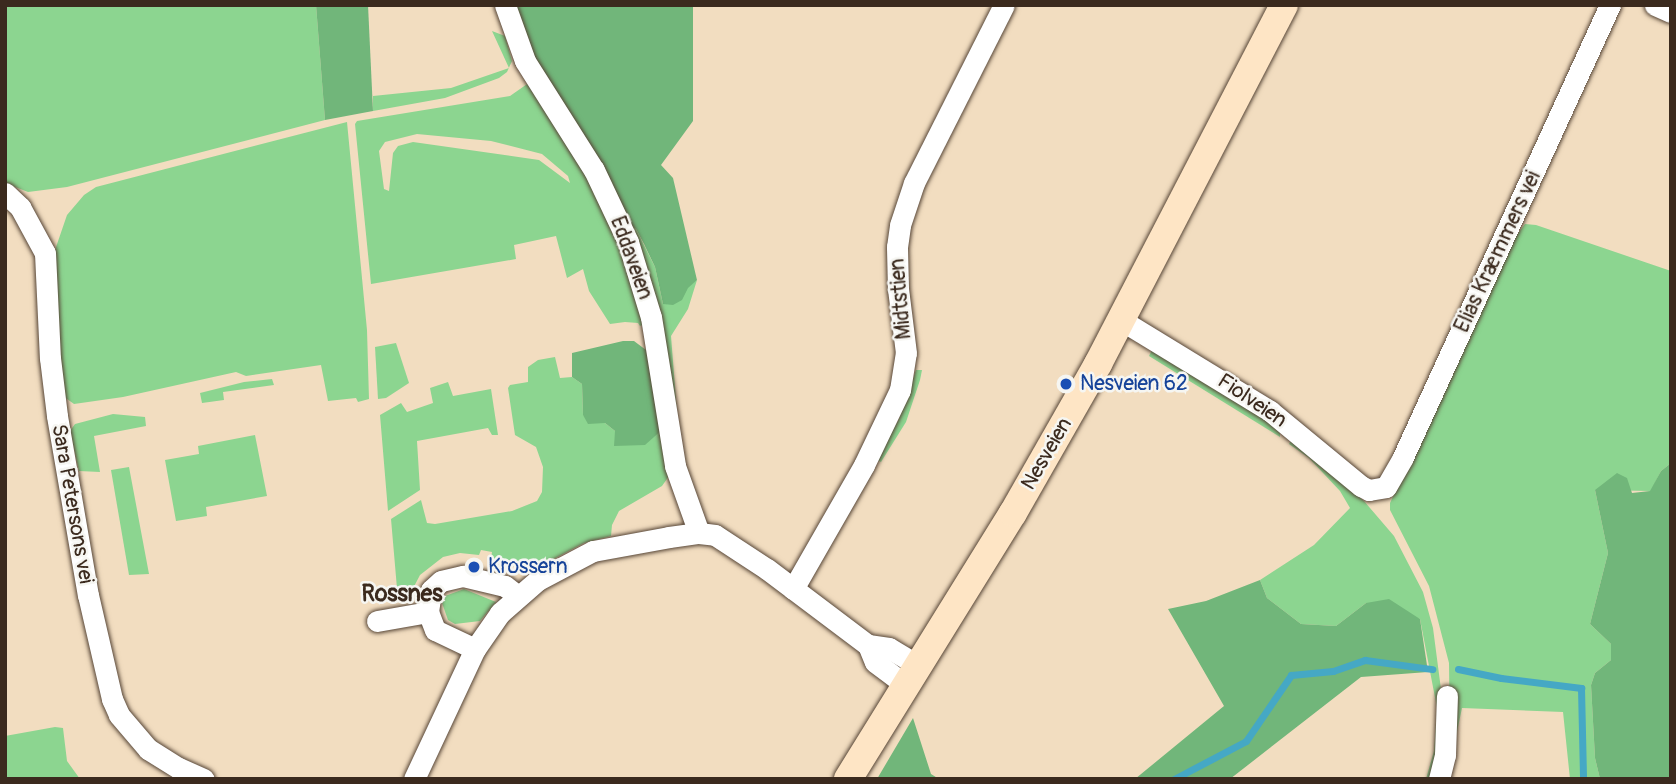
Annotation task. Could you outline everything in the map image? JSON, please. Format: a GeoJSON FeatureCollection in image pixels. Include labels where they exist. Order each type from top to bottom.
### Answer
{"type":"FeatureCollection","features":[{"type":"Feature","properties":{"kind":"main road","name":"Nesveien"},"geometry":{"type":"LineString","coordinates":[[848,779],[1013,513],[1121,320],[1284,5]]}},
{"type":"Feature","properties":{"kind":"street","name":"Eddaveien"},"geometry":{"type":"LineString","coordinates":[[505,5],[525,61],[594,170],[628,242],[652,317],[676,466],[699,533]]}},
{"type":"Feature","properties":{"kind":"street","name":"Midtstien"},"geometry":{"type":"LineString","coordinates":[[793,589],[863,465],[900,390],[906,353],[898,289],[897,247],[900,225],[914,183],[1004,5]]}},
{"type":"Feature","properties":{"kind":"street","name":"Elias Kræmmers vei"},"geometry":{"type":"LineString","coordinates":[[1377,490],[1392,481],[1610,5]]}},
{"type":"Feature","properties":{"kind":"street"},"geometry":{"type":"LineString","coordinates":[[1655,5],[1671,12]]}},
{"type":"Feature","properties":{"kind":"street","name":"Sara Petersons vei"},"geometry":{"type":"LineString","coordinates":[[5,193],[20,207],[45,253],[50,358],[57,416],[88,595],[112,699],[119,715],[148,749],[179,768],[204,779]]}},
{"type":"Feature","properties":{"kind":"street","name":"Fiolveien"},"geometry":{"type":"LineString","coordinates":[[1121,320],[1239,390],[1300,433],[1361,486],[1377,490]]}},
{"type":"Feature","properties":{"kind":"street"},"geometry":{"type":"LineString","coordinates":[[414,779],[475,649],[500,613],[518,596],[562,565],[593,551],[699,533],[715,536],[729,542],[868,645],[889,648],[911,675]]}},
{"type":"Feature","properties":{"kind":"street"},"geometry":{"type":"LineString","coordinates":[[475,649],[435,629],[428,612],[431,590],[441,581],[454,576],[473,577],[505,586],[518,596]]}},
{"type":"Feature","properties":{"kind":"street"},"geometry":{"type":"LineString","coordinates":[[377,621],[428,612]]}},
{"type":"Feature","properties":{"kind":"street"},"geometry":{"type":"LineString","coordinates":[[1438,779],[1445,755],[1447,696]]}},
{"type":"Feature","properties":{"kind":"green space"},"geometry":{"type":"Polygon","coordinates":[[[5,5],[316,5],[325,120],[67,187],[28,192],[5,183],[5,5]]]}},
{"type":"Feature","properties":{"kind":"green space"},"geometry":{"type":"Polygon","coordinates":[[[316,5],[368,5],[373,111],[325,120],[316,5]]]}},
{"type":"Feature","properties":{"kind":"green space"},"geometry":{"type":"Polygon","coordinates":[[[510,5],[693,5],[693,121],[661,165],[673,178],[697,280],[688,288],[682,300],[673,305],[663,304],[655,267],[644,244],[636,229],[626,222],[537,72],[510,5]]]}},
{"type":"Feature","properties":{"kind":"green space"},"geometry":{"type":"Polygon","coordinates":[[[492,31],[505,36],[512,61],[509,68],[492,31]]]}},
{"type":"Feature","properties":{"kind":"green space"},"geometry":{"type":"Polygon","coordinates":[[[509,68],[499,78],[445,98],[373,111],[373,96],[451,88],[509,68]]]}},
{"type":"Feature","properties":{"kind":"green space"},"geometry":{"type":"Polygon","coordinates":[[[530,82],[605,203],[644,324],[610,324],[589,291],[583,269],[567,278],[556,236],[514,245],[516,259],[371,284],[355,124],[357,121],[510,96],[530,82]],[[417,134],[385,142],[379,151],[384,189],[389,191],[393,153],[398,146],[413,142],[539,160],[570,183],[568,176],[542,154],[491,141],[417,134]]]}},
{"type":"Feature","properties":{"kind":"green space"},"geometry":{"type":"Polygon","coordinates":[[[347,122],[367,330],[369,399],[358,402],[356,398],[328,401],[321,365],[246,376],[236,372],[123,397],[74,404],[63,396],[55,340],[55,250],[67,215],[84,195],[96,187],[347,122]]]}},
{"type":"Feature","properties":{"kind":"green space"},"geometry":{"type":"Polygon","coordinates":[[[626,222],[636,229],[655,267],[663,304],[697,280],[688,309],[671,336],[678,425],[626,222]]]}},
{"type":"Feature","properties":{"kind":"green space"},"geometry":{"type":"Polygon","coordinates":[[[1525,224],[1536,225],[1671,271],[1671,463],[1661,471],[1651,491],[1595,490],[1608,553],[1590,624],[1611,644],[1611,660],[1595,673],[1591,685],[1595,758],[1600,779],[1570,779],[1563,712],[1462,708],[1447,779],[1450,744],[1449,663],[1429,586],[1390,510],[1390,503],[1516,236],[1525,224]]]}},
{"type":"Feature","properties":{"kind":"green space"},"geometry":{"type":"Polygon","coordinates":[[[634,341],[650,353],[663,429],[645,445],[614,446],[615,431],[605,423],[588,424],[583,415],[582,384],[572,377],[572,353],[634,341]]]}},
{"type":"Feature","properties":{"kind":"green space"},"geometry":{"type":"Polygon","coordinates":[[[396,343],[409,383],[386,398],[378,399],[375,347],[396,343]]]}},
{"type":"Feature","properties":{"kind":"green space"},"geometry":{"type":"Polygon","coordinates":[[[1152,350],[1249,407],[1280,431],[1280,437],[1149,356],[1152,350]]]}},
{"type":"Feature","properties":{"kind":"green space"},"geometry":{"type":"Polygon","coordinates":[[[555,357],[560,378],[572,377],[582,384],[583,415],[605,423],[615,431],[663,429],[669,476],[662,486],[619,511],[612,525],[611,536],[584,543],[529,572],[491,558],[492,552],[481,550],[479,555],[460,553],[443,557],[420,575],[407,600],[398,600],[391,519],[421,500],[427,523],[435,524],[512,511],[537,501],[542,492],[543,467],[536,447],[515,435],[508,388],[510,385],[528,382],[528,367],[538,360],[555,357]]]}},
{"type":"Feature","properties":{"kind":"green space"},"geometry":{"type":"Polygon","coordinates":[[[916,370],[922,370],[906,422],[881,462],[875,459],[899,419],[916,370]]]}},
{"type":"Feature","properties":{"kind":"green space"},"geometry":{"type":"Polygon","coordinates":[[[272,379],[274,385],[223,392],[224,400],[202,403],[200,393],[244,382],[272,379]]]}},
{"type":"Feature","properties":{"kind":"green space"},"geometry":{"type":"Polygon","coordinates":[[[448,382],[453,396],[491,389],[498,435],[492,435],[488,428],[417,441],[420,490],[388,511],[380,415],[401,403],[407,412],[433,403],[430,388],[448,382]]]}},
{"type":"Feature","properties":{"kind":"green space"},"geometry":{"type":"Polygon","coordinates":[[[113,414],[145,417],[146,426],[94,436],[100,472],[79,471],[70,431],[75,424],[113,414]]]}},
{"type":"Feature","properties":{"kind":"green space"},"geometry":{"type":"Polygon","coordinates":[[[255,435],[267,496],[206,507],[207,516],[176,521],[165,460],[199,454],[198,446],[255,435]]]}},
{"type":"Feature","properties":{"kind":"green space"},"geometry":{"type":"Polygon","coordinates":[[[1292,439],[1364,501],[1394,536],[1423,592],[1433,628],[1442,697],[1442,731],[1430,779],[1426,779],[1434,751],[1437,708],[1420,619],[1366,603],[1336,626],[1301,624],[1267,598],[1260,580],[1314,545],[1350,508],[1340,491],[1309,458],[1289,444],[1292,439]]]}},
{"type":"Feature","properties":{"kind":"green space"},"geometry":{"type":"Polygon","coordinates":[[[1671,463],[1671,779],[1600,779],[1595,758],[1591,685],[1595,673],[1611,660],[1611,644],[1590,624],[1608,553],[1595,490],[1617,473],[1627,478],[1632,493],[1650,491],[1661,471],[1671,463]]]}},
{"type":"Feature","properties":{"kind":"green space"},"geometry":{"type":"Polygon","coordinates":[[[129,467],[149,574],[129,575],[111,470],[129,467]]]}},
{"type":"Feature","properties":{"kind":"green space"},"geometry":{"type":"Polygon","coordinates":[[[1260,580],[1267,598],[1301,624],[1336,626],[1366,603],[1389,599],[1420,619],[1428,672],[1361,677],[1230,779],[1135,779],[1224,706],[1168,609],[1206,601],[1260,580]]]}},
{"type":"Feature","properties":{"kind":"green space"},"geometry":{"type":"Polygon","coordinates":[[[464,589],[496,602],[480,621],[455,624],[448,620],[442,603],[445,596],[464,589]]]}},
{"type":"Feature","properties":{"kind":"green space"},"geometry":{"type":"Polygon","coordinates":[[[913,718],[931,774],[939,779],[877,779],[913,718]]]}},
{"type":"Feature","properties":{"kind":"green space"},"geometry":{"type":"Polygon","coordinates":[[[63,728],[67,761],[80,779],[5,779],[5,736],[63,728]]]}},
{"type":"Feature","properties":{"kind":"waterway"},"geometry":{"type":"LineString","coordinates":[[1174,779],[1246,741],[1291,675],[1333,671],[1365,660],[1432,669]]}},
{"type":"Feature","properties":{"kind":"waterway"},"geometry":{"type":"LineString","coordinates":[[1458,669],[1501,678],[1581,688],[1583,779]]}},
{"type":"Feature","properties":{"kind":"place","name":"Nesveien 62"},"geometry":{"type":"Point","coordinates":[1066,384]}},
{"type":"Feature","properties":{"kind":"place","name":"Krossern"},"geometry":{"type":"Point","coordinates":[474,567]}},
{"type":"Feature","properties":{"kind":"district","name":"Rossnes"},"geometry":{"type":"Point","coordinates":[402,594]}}]}
